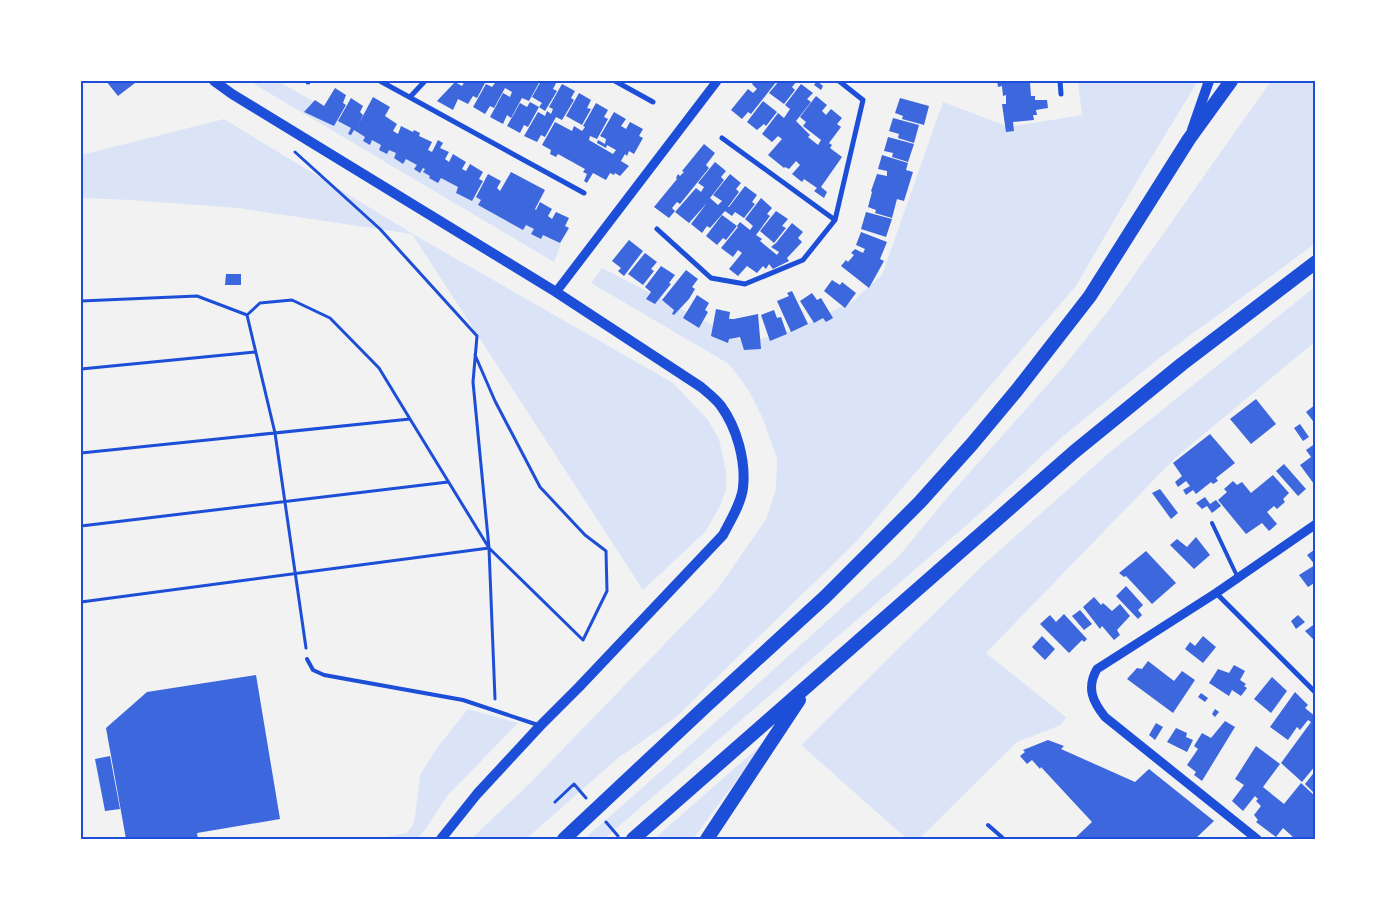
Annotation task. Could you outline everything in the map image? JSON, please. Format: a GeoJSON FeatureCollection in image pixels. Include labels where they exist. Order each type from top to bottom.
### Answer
{"type":"FeatureCollection","features":[{"type":"Feature","properties":{"kind":"highway"},"geometry":{"type":"LineString","coordinates":[[564,839],[825,597],[920,502],[972,444],[1017,390],[1090,296],[1188,139],[1231,81]]}},
{"type":"Feature","properties":{"kind":"highway"},"geometry":{"type":"LineString","coordinates":[[633,839],[1074,452],[1182,364],[1316,262]]}},
{"type":"Feature","properties":{"kind":"highway"},"geometry":{"type":"LineString","coordinates":[[707,839],[809,685]]}},
{"type":"Feature","properties":{"kind":"main road"},"geometry":{"type":"LineString","coordinates":[[214,81],[232,94],[556,292],[702,387],[720,405],[732,424],[738,441],[742,463],[743,489],[735,512],[723,535],[540,726],[478,794],[441,839]]}},
{"type":"Feature","properties":{"kind":"main road"},"geometry":{"type":"LineString","coordinates":[[1188,139],[1209,81]]}},
{"type":"Feature","properties":{"kind":"street"},"geometry":{"type":"LineString","coordinates":[[380,81],[584,193]]}},
{"type":"Feature","properties":{"kind":"street"},"geometry":{"type":"LineString","coordinates":[[410,97],[425,81]]}},
{"type":"Feature","properties":{"kind":"street"},"geometry":{"type":"LineString","coordinates":[[615,81],[653,102]]}},
{"type":"Feature","properties":{"kind":"street"},"geometry":{"type":"LineString","coordinates":[[657,229],[711,278],[745,284],[803,260],[835,220],[863,100],[839,81]]}},
{"type":"Feature","properties":{"kind":"street"},"geometry":{"type":"LineString","coordinates":[[1060,81],[1061,94]]}},
{"type":"Feature","properties":{"kind":"street"},"geometry":{"type":"LineString","coordinates":[[556,292],[712,83]]}},
{"type":"Feature","properties":{"kind":"street"},"geometry":{"type":"LineString","coordinates":[[722,138],[835,220]]}},
{"type":"Feature","properties":{"kind":"street"},"geometry":{"type":"LineString","coordinates":[[1257,839],[1105,717],[1097,707],[1092,696],[1091,686],[1097,669],[1216,593],[1316,524]]}},
{"type":"Feature","properties":{"kind":"street"},"geometry":{"type":"LineString","coordinates":[[1216,593],[1316,693]]}},
{"type":"Feature","properties":{"kind":"lane"},"geometry":{"type":"LineString","coordinates":[[1212,523],[1238,578]]}},
{"type":"Feature","properties":{"kind":"lane"},"geometry":{"type":"LineString","coordinates":[[307,659],[313,670],[324,675],[463,700],[540,726]]}},
{"type":"Feature","properties":{"kind":"lane"},"geometry":{"type":"LineString","coordinates":[[988,824],[1004,839]]}},
{"type":"Feature","properties":{"kind":"path"},"geometry":{"type":"LineString","coordinates":[[294,151],[380,229],[477,336],[473,382],[488,548],[491,634],[496,697],[490,710]]}},
{"type":"Feature","properties":{"kind":"path"},"geometry":{"type":"LineString","coordinates":[[81,301],[197,296],[247,315]]}},
{"type":"Feature","properties":{"kind":"path"},"geometry":{"type":"LineString","coordinates":[[247,315],[260,303],[292,300],[330,318],[379,368],[488,548],[583,640],[607,591],[606,551],[585,535],[540,487],[495,401],[475,355]]}},
{"type":"Feature","properties":{"kind":"path"},"geometry":{"type":"LineString","coordinates":[[247,315],[275,433],[307,659]]}},
{"type":"Feature","properties":{"kind":"path"},"geometry":{"type":"LineString","coordinates":[[81,369],[255,352]]}},
{"type":"Feature","properties":{"kind":"path"},"geometry":{"type":"LineString","coordinates":[[81,453],[410,419]]}},
{"type":"Feature","properties":{"kind":"path"},"geometry":{"type":"LineString","coordinates":[[81,526],[448,482]]}},
{"type":"Feature","properties":{"kind":"path"},"geometry":{"type":"LineString","coordinates":[[81,602],[488,548]]}},
{"type":"Feature","properties":{"kind":"path"},"geometry":{"type":"LineString","coordinates":[[555,802],[574,784]]}},
{"type":"Feature","properties":{"kind":"shaded area"},"geometry":{"type":"Polygon","coordinates":[[[249,81],[278,81],[561,244],[554,262],[249,81]]]}},
{"type":"Feature","properties":{"kind":"shaded area"},"geometry":{"type":"Polygon","coordinates":[[[1078,81],[1198,81],[1076,286],[855,543],[675,718],[618,758],[526,839],[471,839],[529,784],[717,590],[766,519],[776,489],[777,459],[763,419],[749,391],[729,364],[591,283],[602,268],[747,343],[803,326],[853,301],[882,275],[943,102],[1009,127],[1082,115],[1078,81]]]}},
{"type":"Feature","properties":{"kind":"shaded area"},"geometry":{"type":"Polygon","coordinates":[[[1271,81],[1316,81],[1316,243],[1158,359],[1062,437],[986,508],[604,839],[584,839],[899,556],[947,498],[1065,365],[1115,302],[1271,81]]]}},
{"type":"Feature","properties":{"kind":"shaded area"},"geometry":{"type":"Polygon","coordinates":[[[224,119],[413,234],[673,383],[708,420],[719,439],[726,472],[726,490],[719,508],[705,532],[643,590],[412,234],[238,208],[81,198],[81,155],[224,119]]]}},
{"type":"Feature","properties":{"kind":"shaded area"},"geometry":{"type":"Polygon","coordinates":[[[1316,286],[1316,341],[1176,457],[986,653],[1066,717],[1061,725],[1017,742],[919,839],[907,839],[801,745],[983,565],[1110,452],[1316,286]]]}},
{"type":"Feature","properties":{"kind":"shaded area"},"geometry":{"type":"Polygon","coordinates":[[[468,709],[518,723],[447,796],[417,839],[375,839],[406,833],[412,827],[420,775],[437,748],[468,709]]]}},
{"type":"Feature","properties":{"kind":"shaded area"},"geometry":{"type":"Polygon","coordinates":[[[801,710],[747,766],[693,839],[654,839],[801,710]]]}},
{"type":"Feature","properties":{"kind":"building"},"geometry":{"type":"Polygon","coordinates":[[[106,81],[133,81],[135,83],[118,96],[106,81]]]}},
{"type":"Feature","properties":{"kind":"building"},"geometry":{"type":"Polygon","coordinates":[[[465,81],[486,81],[477,98],[473,96],[468,104],[458,99],[453,110],[437,101],[455,82],[462,86],[465,81]]]}},
{"type":"Feature","properties":{"kind":"building"},"geometry":{"type":"Polygon","coordinates":[[[492,81],[540,81],[529,101],[522,98],[511,118],[507,115],[503,124],[490,117],[503,93],[510,97],[512,92],[505,88],[494,108],[490,106],[485,114],[473,107],[486,84],[492,87],[495,83],[492,81]]]}},
{"type":"Feature","properties":{"kind":"building"},"geometry":{"type":"Polygon","coordinates":[[[541,81],[557,81],[553,89],[557,91],[545,111],[539,107],[542,103],[532,97],[541,81]]]}},
{"type":"Feature","properties":{"kind":"building"},"geometry":{"type":"Polygon","coordinates":[[[754,81],[777,81],[751,114],[748,112],[742,119],[731,110],[748,89],[753,93],[757,89],[752,84],[754,81]]]}},
{"type":"Feature","properties":{"kind":"building"},"geometry":{"type":"Polygon","coordinates":[[[779,81],[797,81],[792,87],[795,90],[784,104],[769,93],[779,81]]]}},
{"type":"Feature","properties":{"kind":"building"},"geometry":{"type":"Polygon","coordinates":[[[817,81],[823,86],[821,90],[814,85],[817,81]]]}},
{"type":"Feature","properties":{"kind":"building"},"geometry":{"type":"Polygon","coordinates":[[[997,81],[1035,81],[1035,83],[1030,83],[1031,96],[1035,96],[1035,100],[1047,100],[1048,108],[1036,110],[1037,115],[1033,115],[1034,120],[1013,122],[1014,131],[1006,132],[1002,104],[1006,104],[1006,95],[1003,96],[1002,86],[998,87],[997,81]]]}},
{"type":"Feature","properties":{"kind":"building"},"geometry":{"type":"Polygon","coordinates":[[[562,84],[575,91],[571,98],[574,100],[562,120],[556,117],[545,137],[541,135],[537,142],[524,136],[538,112],[545,116],[547,111],[551,114],[553,109],[549,107],[562,84]]]}},
{"type":"Feature","properties":{"kind":"building"},"geometry":{"type":"Polygon","coordinates":[[[801,84],[813,93],[807,99],[811,102],[796,121],[810,135],[808,137],[818,145],[821,140],[803,126],[806,122],[800,117],[816,96],[827,105],[822,111],[826,115],[831,109],[842,118],[837,124],[841,127],[829,143],[832,145],[830,148],[842,157],[821,187],[827,192],[824,198],[814,191],[817,188],[804,179],[802,182],[792,174],[800,165],[796,161],[789,169],[784,168],[768,155],[782,139],[778,136],[772,142],[762,134],[778,113],[784,118],[790,109],[785,105],[801,84]]]}},
{"type":"Feature","properties":{"kind":"building"},"geometry":{"type":"Polygon","coordinates":[[[335,88],[346,95],[343,103],[346,105],[334,126],[304,112],[315,100],[324,106],[335,88]]]}},
{"type":"Feature","properties":{"kind":"building"},"geometry":{"type":"Polygon","coordinates":[[[579,93],[591,100],[587,108],[591,109],[582,125],[566,116],[579,93]]]}},
{"type":"Feature","properties":{"kind":"building"},"geometry":{"type":"Polygon","coordinates":[[[373,97],[390,107],[385,116],[397,124],[393,131],[398,134],[401,126],[420,133],[419,136],[432,142],[428,150],[432,152],[438,140],[443,143],[440,148],[449,152],[445,159],[449,162],[453,154],[466,162],[462,169],[466,171],[470,164],[483,172],[479,179],[483,181],[472,201],[456,193],[458,187],[441,178],[438,183],[423,172],[425,169],[423,168],[420,173],[414,169],[417,165],[406,159],[403,164],[394,158],[396,153],[389,150],[387,154],[379,150],[381,145],[372,140],[370,145],[363,141],[365,137],[354,130],[351,135],[348,134],[351,128],[338,121],[351,98],[363,106],[360,112],[363,115],[358,125],[373,97]]]}},
{"type":"Feature","properties":{"kind":"building"},"geometry":{"type":"Polygon","coordinates":[[[900,98],[929,106],[924,125],[902,119],[903,116],[895,113],[900,98]]]}},
{"type":"Feature","properties":{"kind":"building"},"geometry":{"type":"Polygon","coordinates":[[[763,101],[777,112],[766,126],[764,124],[757,130],[747,122],[763,101]]]}},
{"type":"Feature","properties":{"kind":"building"},"geometry":{"type":"Polygon","coordinates":[[[530,102],[539,107],[528,127],[524,125],[520,133],[507,126],[520,103],[527,107],[530,102]]]}},
{"type":"Feature","properties":{"kind":"building"},"geometry":{"type":"Polygon","coordinates":[[[596,103],[608,110],[604,117],[608,119],[597,139],[590,136],[589,140],[613,154],[616,150],[607,145],[606,148],[597,143],[598,140],[605,144],[606,139],[600,136],[614,112],[626,119],[621,126],[626,129],[630,122],[643,129],[639,136],[643,138],[634,154],[629,151],[627,156],[625,154],[621,161],[629,166],[620,176],[610,173],[606,180],[593,173],[587,183],[584,181],[587,174],[583,172],[585,169],[558,154],[556,157],[550,154],[551,150],[542,145],[555,122],[572,131],[574,126],[582,131],[596,103]]]}},
{"type":"Feature","properties":{"kind":"building"},"geometry":{"type":"Polygon","coordinates":[[[893,118],[919,125],[914,143],[898,138],[899,134],[889,131],[893,118]]]}},
{"type":"Feature","properties":{"kind":"building"},"geometry":{"type":"Polygon","coordinates":[[[888,137],[914,144],[908,162],[892,157],[893,153],[884,151],[888,137]]]}},
{"type":"Feature","properties":{"kind":"building"},"geometry":{"type":"Polygon","coordinates":[[[704,144],[715,153],[706,165],[709,168],[680,204],[677,202],[672,208],[675,211],[669,218],[654,207],[677,179],[678,174],[680,176],[684,172],[682,171],[704,144]]]}},
{"type":"Feature","properties":{"kind":"building"},"geometry":{"type":"Polygon","coordinates":[[[882,155],[908,163],[906,170],[913,172],[904,201],[897,199],[892,218],[875,213],[876,210],[868,207],[877,174],[887,176],[887,171],[878,169],[882,155]]]}},
{"type":"Feature","properties":{"kind":"building"},"geometry":{"type":"Polygon","coordinates":[[[715,162],[726,171],[721,177],[724,180],[710,198],[718,205],[722,201],[713,195],[730,174],[741,183],[736,189],[739,192],[728,207],[745,186],[757,195],[752,202],[755,204],[744,218],[735,212],[732,216],[725,211],[710,228],[707,226],[702,233],[691,224],[707,203],[689,223],[675,212],[696,188],[701,192],[704,187],[698,183],[715,162]]]}},
{"type":"Feature","properties":{"kind":"building"},"geometry":{"type":"Polygon","coordinates":[[[511,172],[545,190],[536,210],[540,202],[552,209],[548,216],[552,219],[556,212],[569,218],[565,226],[569,228],[560,243],[543,235],[541,239],[531,234],[534,229],[526,225],[523,230],[478,205],[481,200],[476,197],[488,174],[501,181],[497,188],[500,191],[511,172]]]}},
{"type":"Feature","properties":{"kind":"building"},"geometry":{"type":"Polygon","coordinates":[[[761,198],[772,208],[767,214],[770,216],[756,235],[762,239],[760,241],[777,255],[779,252],[771,247],[792,223],[803,232],[798,238],[802,242],[787,258],[789,261],[773,269],[769,264],[766,269],[763,266],[757,273],[747,266],[738,276],[729,269],[742,253],[738,250],[733,257],[721,248],[740,222],[750,230],[753,226],[745,219],[761,198]]]}},
{"type":"Feature","properties":{"kind":"building"},"geometry":{"type":"Polygon","coordinates":[[[776,211],[788,219],[782,226],[786,228],[774,243],[760,231],[776,211]]]}},
{"type":"Feature","properties":{"kind":"building"},"geometry":{"type":"Polygon","coordinates":[[[866,212],[892,219],[886,237],[861,229],[866,212]]]}},
{"type":"Feature","properties":{"kind":"building"},"geometry":{"type":"Polygon","coordinates":[[[722,215],[737,226],[726,240],[723,238],[717,245],[706,236],[722,215]]]}},
{"type":"Feature","properties":{"kind":"building"},"geometry":{"type":"Polygon","coordinates":[[[861,232],[887,242],[880,259],[884,261],[869,288],[841,266],[854,255],[851,253],[855,249],[863,253],[865,249],[856,245],[861,232]]]}},
{"type":"Feature","properties":{"kind":"building"},"geometry":{"type":"Polygon","coordinates":[[[629,240],[643,251],[624,276],[618,271],[621,268],[612,261],[629,240]]]}},
{"type":"Feature","properties":{"kind":"building"},"geometry":{"type":"Polygon","coordinates":[[[645,253],[657,262],[651,269],[654,271],[643,285],[628,274],[645,253]]]}},
{"type":"Feature","properties":{"kind":"building"},"geometry":{"type":"Polygon","coordinates":[[[661,266],[675,275],[669,283],[671,284],[655,304],[646,299],[651,292],[645,287],[661,266]]]}},
{"type":"Feature","properties":{"kind":"building"},"geometry":{"type":"Polygon","coordinates":[[[686,270],[698,279],[692,287],[695,289],[689,299],[674,315],[672,314],[674,310],[662,300],[686,270]]]}},
{"type":"Feature","properties":{"kind":"building"},"geometry":{"type":"Polygon","coordinates":[[[226,274],[241,274],[241,285],[225,285],[226,274]]]}},
{"type":"Feature","properties":{"kind":"building"},"geometry":{"type":"Polygon","coordinates":[[[832,280],[840,285],[842,282],[856,293],[845,308],[824,291],[832,280]]]}},
{"type":"Feature","properties":{"kind":"building"},"geometry":{"type":"Polygon","coordinates":[[[792,291],[808,324],[791,332],[777,301],[789,296],[787,293],[792,291]]]}},
{"type":"Feature","properties":{"kind":"building"},"geometry":{"type":"Polygon","coordinates":[[[812,293],[817,300],[821,298],[833,318],[826,322],[823,318],[814,323],[800,301],[812,293]]]}},
{"type":"Feature","properties":{"kind":"building"},"geometry":{"type":"Polygon","coordinates":[[[697,295],[709,303],[705,310],[708,312],[699,328],[683,318],[697,295]]]}},
{"type":"Feature","properties":{"kind":"building"},"geometry":{"type":"Polygon","coordinates":[[[716,309],[730,312],[729,319],[758,314],[761,349],[744,350],[740,337],[729,339],[728,343],[711,336],[716,309]]]}},
{"type":"Feature","properties":{"kind":"building"},"geometry":{"type":"Polygon","coordinates":[[[774,310],[777,318],[781,317],[787,334],[770,341],[761,315],[774,310]]]}},
{"type":"Feature","properties":{"kind":"building"},"geometry":{"type":"Polygon","coordinates":[[[1256,399],[1276,424],[1251,444],[1230,419],[1256,399]]]}},
{"type":"Feature","properties":{"kind":"building"},"geometry":{"type":"Polygon","coordinates":[[[1316,404],[1316,425],[1306,412],[1316,404]]]}},
{"type":"Feature","properties":{"kind":"building"},"geometry":{"type":"Polygon","coordinates":[[[1300,424],[1309,437],[1303,441],[1294,428],[1300,424]]]}},
{"type":"Feature","properties":{"kind":"building"},"geometry":{"type":"Polygon","coordinates":[[[1210,434],[1235,463],[1216,478],[1218,481],[1213,484],[1211,482],[1196,494],[1193,490],[1186,495],[1183,490],[1190,486],[1186,481],[1178,487],[1175,482],[1182,476],[1173,463],[1210,434]]]}},
{"type":"Feature","properties":{"kind":"building"},"geometry":{"type":"Polygon","coordinates":[[[1316,443],[1316,483],[1314,484],[1300,465],[1311,457],[1306,450],[1316,443]]]}},
{"type":"Feature","properties":{"kind":"building"},"geometry":{"type":"Polygon","coordinates":[[[1284,464],[1306,489],[1298,496],[1276,471],[1284,464]]]}},
{"type":"Feature","properties":{"kind":"building"},"geometry":{"type":"Polygon","coordinates":[[[1273,475],[1289,493],[1283,499],[1285,502],[1277,509],[1274,506],[1267,512],[1277,524],[1269,531],[1262,523],[1246,534],[1218,500],[1227,492],[1224,489],[1233,481],[1237,485],[1242,482],[1251,493],[1273,475]]]}},
{"type":"Feature","properties":{"kind":"building"},"geometry":{"type":"Polygon","coordinates":[[[1160,489],[1178,513],[1171,519],[1152,493],[1160,489]]]}},
{"type":"Feature","properties":{"kind":"building"},"geometry":{"type":"Polygon","coordinates":[[[1205,497],[1210,504],[1216,500],[1221,506],[1212,513],[1207,506],[1202,509],[1196,503],[1205,497]]]}},
{"type":"Feature","properties":{"kind":"building"},"geometry":{"type":"Polygon","coordinates":[[[1196,537],[1210,555],[1194,569],[1170,545],[1177,539],[1187,547],[1196,537]]]}},
{"type":"Feature","properties":{"kind":"building"},"geometry":{"type":"Polygon","coordinates":[[[1314,550],[1316,553],[1316,582],[1308,587],[1299,575],[1315,565],[1307,555],[1314,550]]]}},
{"type":"Feature","properties":{"kind":"building"},"geometry":{"type":"Polygon","coordinates":[[[1146,551],[1176,583],[1152,604],[1126,576],[1124,577],[1119,573],[1146,551]]]}},
{"type":"Feature","properties":{"kind":"building"},"geometry":{"type":"Polygon","coordinates":[[[1126,586],[1143,605],[1138,610],[1142,615],[1138,619],[1116,596],[1126,586]]]}},
{"type":"Feature","properties":{"kind":"building"},"geometry":{"type":"Polygon","coordinates":[[[1094,597],[1101,605],[1103,603],[1112,611],[1120,604],[1130,616],[1117,630],[1120,635],[1114,640],[1102,626],[1100,629],[1083,607],[1094,597]]]}},
{"type":"Feature","properties":{"kind":"building"},"geometry":{"type":"Polygon","coordinates":[[[1080,610],[1092,624],[1084,630],[1072,616],[1080,610]]]}},
{"type":"Feature","properties":{"kind":"building"},"geometry":{"type":"Polygon","coordinates":[[[1064,614],[1087,639],[1084,642],[1082,640],[1069,653],[1040,624],[1050,615],[1056,622],[1064,614]]]}},
{"type":"Feature","properties":{"kind":"building"},"geometry":{"type":"Polygon","coordinates":[[[1298,615],[1305,622],[1296,629],[1291,621],[1298,615]]]}},
{"type":"Feature","properties":{"kind":"building"},"geometry":{"type":"Polygon","coordinates":[[[1316,623],[1316,642],[1305,631],[1316,623]]]}},
{"type":"Feature","properties":{"kind":"building"},"geometry":{"type":"Polygon","coordinates":[[[1042,636],[1055,649],[1045,660],[1032,647],[1042,636]]]}},
{"type":"Feature","properties":{"kind":"building"},"geometry":{"type":"Polygon","coordinates":[[[1203,636],[1216,647],[1203,663],[1185,649],[1190,642],[1195,646],[1203,636]]]}},
{"type":"Feature","properties":{"kind":"building"},"geometry":{"type":"Polygon","coordinates":[[[1148,661],[1174,681],[1182,671],[1195,680],[1173,713],[1127,679],[1137,668],[1142,669],[1148,661]]]}},
{"type":"Feature","properties":{"kind":"building"},"geometry":{"type":"Polygon","coordinates":[[[1234,665],[1245,671],[1240,680],[1246,684],[1244,686],[1247,688],[1241,696],[1232,690],[1229,696],[1209,683],[1218,669],[1229,673],[1234,665]]]}},
{"type":"Feature","properties":{"kind":"building"},"geometry":{"type":"Polygon","coordinates":[[[256,675],[280,819],[197,833],[198,839],[126,839],[106,728],[147,692],[256,675]]]}},
{"type":"Feature","properties":{"kind":"building"},"geometry":{"type":"Polygon","coordinates":[[[1272,677],[1287,691],[1271,713],[1254,699],[1272,677]]]}},
{"type":"Feature","properties":{"kind":"building"},"geometry":{"type":"Polygon","coordinates":[[[1295,692],[1308,705],[1305,708],[1316,717],[1316,765],[1302,782],[1281,763],[1311,722],[1308,720],[1300,730],[1297,727],[1288,740],[1270,727],[1295,692]]]}},
{"type":"Feature","properties":{"kind":"building"},"geometry":{"type":"Polygon","coordinates":[[[1201,693],[1208,698],[1205,702],[1198,697],[1201,693]]]}},
{"type":"Feature","properties":{"kind":"building"},"geometry":{"type":"Polygon","coordinates":[[[1215,709],[1219,712],[1215,717],[1212,714],[1215,709]]]}},
{"type":"Feature","properties":{"kind":"building"},"geometry":{"type":"Polygon","coordinates":[[[1225,721],[1235,727],[1202,781],[1194,775],[1196,772],[1187,765],[1198,749],[1194,746],[1202,733],[1211,738],[1225,721]]]}},
{"type":"Feature","properties":{"kind":"building"},"geometry":{"type":"Polygon","coordinates":[[[1156,723],[1163,727],[1155,740],[1149,735],[1156,723]]]}},
{"type":"Feature","properties":{"kind":"building"},"geometry":{"type":"Polygon","coordinates":[[[1176,728],[1187,733],[1186,737],[1193,740],[1187,752],[1167,742],[1176,728]]]}},
{"type":"Feature","properties":{"kind":"building"},"geometry":{"type":"Polygon","coordinates":[[[1048,740],[1064,746],[1061,749],[1135,782],[1149,769],[1214,821],[1195,839],[1074,839],[1092,822],[1041,767],[1040,769],[1032,760],[1027,764],[1020,756],[1025,752],[1023,750],[1048,740]]]}},
{"type":"Feature","properties":{"kind":"building"},"geometry":{"type":"Polygon","coordinates":[[[1256,746],[1280,764],[1263,787],[1284,804],[1301,783],[1316,797],[1316,839],[1291,839],[1293,837],[1283,828],[1276,837],[1256,822],[1258,820],[1254,815],[1261,806],[1256,801],[1258,799],[1255,796],[1243,811],[1232,801],[1244,785],[1235,779],[1256,746]]]}},
{"type":"Feature","properties":{"kind":"building"},"geometry":{"type":"Polygon","coordinates":[[[110,756],[120,809],[105,811],[95,759],[110,756]]]}},
{"type":"Feature","properties":{"kind":"building"},"geometry":{"type":"Polygon","coordinates":[[[1316,770],[1316,795],[1305,784],[1316,770]]]}}]}
